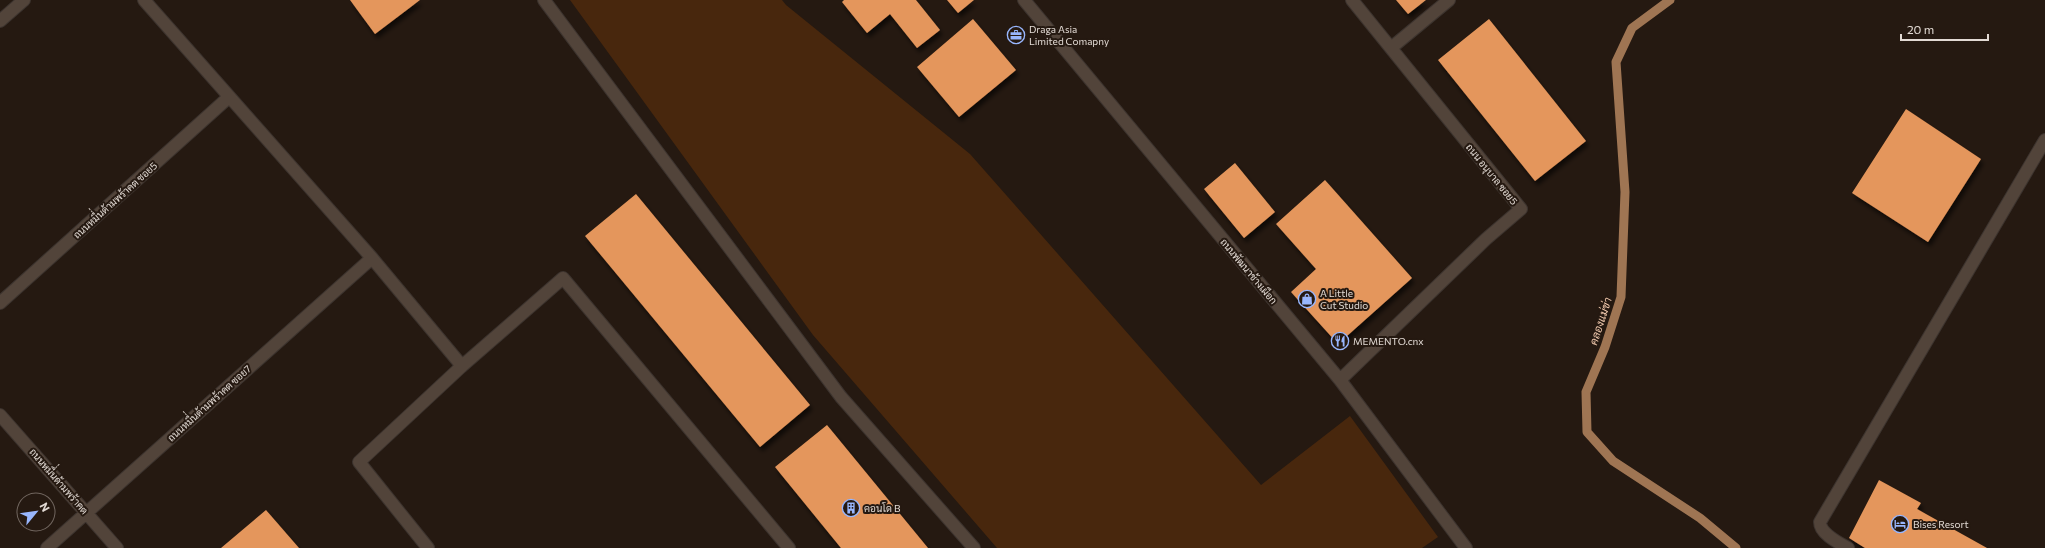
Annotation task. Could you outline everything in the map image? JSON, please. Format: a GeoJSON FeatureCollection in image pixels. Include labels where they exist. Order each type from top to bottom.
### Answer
{"type":"FeatureCollection","features":[{"type":"Feature","properties":{"kind":"street"},"geometry":{"type":"LineString","coordinates":[[0,21],[24,0]]}},
{"type":"Feature","properties":{"kind":"street"},"geometry":{"type":"LineString","coordinates":[[144,0],[372,258],[462,366]]}},
{"type":"Feature","properties":{"kind":"street"},"geometry":{"type":"LineString","coordinates":[[544,0],[841,396],[974,548]]}},
{"type":"Feature","properties":{"kind":"street","name":"ถนนพัฒนาช้างเผือก"},"geometry":{"type":"LineString","coordinates":[[1024,0],[1340,380],[1466,548]]}},
{"type":"Feature","properties":{"kind":"street","name":"ถนน อนุบาล ซอย5"},"geometry":{"type":"LineString","coordinates":[[1340,380],[1486,239],[1521,209],[1352,0]]}},
{"type":"Feature","properties":{"kind":"street"},"geometry":{"type":"LineString","coordinates":[[1391,48],[1449,0]]}},
{"type":"Feature","properties":{"kind":"street","name":"ถนนหมื่่นด้ามพร้าคต ซอย5"},"geometry":{"type":"LineString","coordinates":[[0,303],[230,97]]}},
{"type":"Feature","properties":{"kind":"street"},"geometry":{"type":"LineString","coordinates":[[1848,548],[1824,532],[1820,526],[1820,522],[2045,140]]}},
{"type":"Feature","properties":{"kind":"street","name":"ถนนหมื่่นด้ามพร้าคต ซอย7"},"geometry":{"type":"LineString","coordinates":[[47,548],[372,258]]}},
{"type":"Feature","properties":{"kind":"street"},"geometry":{"type":"LineString","coordinates":[[428,548],[358,462],[462,366],[563,278],[789,548]]}},
{"type":"Feature","properties":{"kind":"street","name":"ถนนหมื่่นด้ามพร้าคต"},"geometry":{"type":"LineString","coordinates":[[0,415],[117,548]]}},
{"type":"Feature","properties":{"kind":"shaded area"},"geometry":{"type":"Polygon","coordinates":[[[570,0],[782,0],[786,5],[970,154],[1261,485],[1350,416],[1438,537],[1422,548],[997,548],[813,335],[570,0]]]}},
{"type":"Feature","properties":{"kind":"building"},"geometry":{"type":"Polygon","coordinates":[[[350,0],[420,0],[375,34],[350,0]]]}},
{"type":"Feature","properties":{"kind":"building"},"geometry":{"type":"Polygon","coordinates":[[[844,0],[916,0],[940,30],[917,48],[890,14],[867,33],[842,2],[844,0]]]}},
{"type":"Feature","properties":{"kind":"building"},"geometry":{"type":"Polygon","coordinates":[[[947,0],[974,0],[958,13],[947,0]]]}},
{"type":"Feature","properties":{"kind":"building"},"geometry":{"type":"Polygon","coordinates":[[[1396,0],[1426,0],[1408,14],[1396,0]]]}},
{"type":"Feature","properties":{"kind":"building"},"geometry":{"type":"Polygon","coordinates":[[[973,19],[1016,70],[959,117],[917,67],[973,19]]]}},
{"type":"Feature","properties":{"kind":"building"},"geometry":{"type":"Polygon","coordinates":[[[1489,19],[1586,141],[1535,181],[1438,60],[1489,19]]]}},
{"type":"Feature","properties":{"kind":"building"},"geometry":{"type":"Polygon","coordinates":[[[1906,109],[1981,159],[1928,242],[1852,193],[1906,109]]]}},
{"type":"Feature","properties":{"kind":"building"},"geometry":{"type":"Polygon","coordinates":[[[1235,163],[1275,212],[1244,238],[1204,189],[1235,163]]]}},
{"type":"Feature","properties":{"kind":"building"},"geometry":{"type":"Polygon","coordinates":[[[1325,180],[1412,278],[1338,344],[1291,292],[1316,269],[1276,224],[1325,180]]]}},
{"type":"Feature","properties":{"kind":"building"},"geometry":{"type":"Polygon","coordinates":[[[636,194],[810,405],[760,447],[585,236],[636,194]]]}},
{"type":"Feature","properties":{"kind":"building","name":"คอนโด B"},"geometry":{"type":"Polygon","coordinates":[[[827,425],[928,548],[841,548],[775,467],[827,425]]]}},
{"type":"Feature","properties":{"kind":"building","name":"Bises Resort"},"geometry":{"type":"Polygon","coordinates":[[[1879,480],[1921,503],[1917,509],[1987,548],[1865,548],[1849,538],[1879,480]]]}},
{"type":"Feature","properties":{"kind":"building"},"geometry":{"type":"Polygon","coordinates":[[[266,510],[299,548],[221,548],[266,510]]]}},
{"type":"Feature","properties":{"kind":"waterway","name":"คลองแม่ข่า"},"geometry":{"type":"LineString","coordinates":[[1670,0],[1632,28],[1616,62],[1625,192],[1621,297],[1605,347],[1586,392],[1587,432],[1613,461],[1700,518],[1736,548]]}},
{"type":"Feature","properties":{"kind":"place","name":"Draga Asia Limited Comapny"},"geometry":{"type":"Point","coordinates":[1016,35]}},
{"type":"Feature","properties":{"kind":"place","name":"A Little Cut Studio"},"geometry":{"type":"Point","coordinates":[1307,299]}},
{"type":"Feature","properties":{"kind":"place","name":"MEMENTO.cnx"},"geometry":{"type":"Point","coordinates":[1340,341]}},
{"type":"Feature","properties":{"kind":"place","name":"คอนโด B"},"geometry":{"type":"Point","coordinates":[851,508]}},
{"type":"Feature","properties":{"kind":"place","name":"Bises Resort"},"geometry":{"type":"Point","coordinates":[1900,524]}}]}
